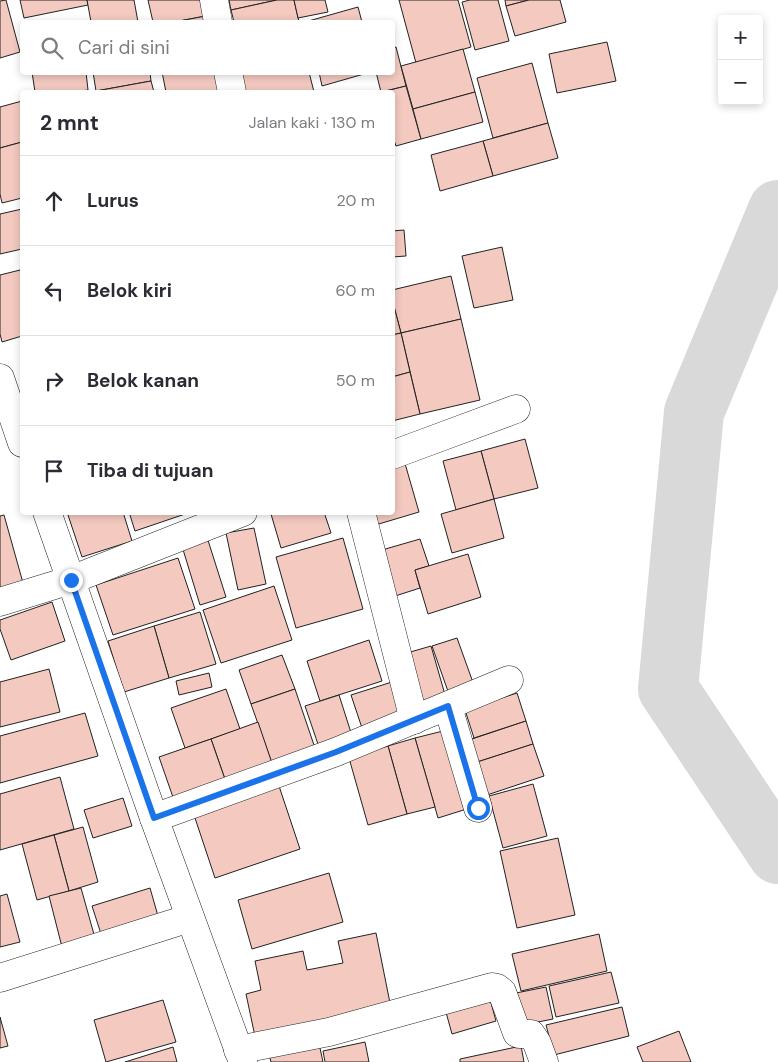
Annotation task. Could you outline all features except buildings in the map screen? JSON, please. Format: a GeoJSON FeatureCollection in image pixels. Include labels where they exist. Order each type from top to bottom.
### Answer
{"type":"FeatureCollection","features":[{"type":"Feature","properties":{"kind":"street"},"geometry":{"type":"LineString","coordinates":[[214,0],[218,20]]}},
{"type":"Feature","properties":{"kind":"street"},"geometry":{"type":"LineString","coordinates":[[229,75],[232,90]]}},
{"type":"Feature","properties":{"kind":"street"},"geometry":{"type":"LineString","coordinates":[[0,378],[20,436]]}},
{"type":"Feature","properties":{"kind":"street"},"geometry":{"type":"LineString","coordinates":[[395,454],[516,409]]}},
{"type":"Feature","properties":{"kind":"street"},"geometry":{"type":"LineString","coordinates":[[48,515],[154,818],[241,1056],[492,987],[502,992],[517,1033],[531,1034],[537,1043],[544,1062]]}},
{"type":"Feature","properties":{"kind":"street"},"geometry":{"type":"LineString","coordinates":[[0,602],[71,580],[235,515]]}},
{"type":"Feature","properties":{"kind":"street"},"geometry":{"type":"LineString","coordinates":[[362,515],[414,720]]}},
{"type":"Feature","properties":{"kind":"street"},"geometry":{"type":"LineString","coordinates":[[154,818],[336,752],[509,680]]}},
{"type":"Feature","properties":{"kind":"street"},"geometry":{"type":"LineString","coordinates":[[448,706],[478,808]]}},
{"type":"Feature","properties":{"kind":"street"},"geometry":{"type":"LineString","coordinates":[[0,978],[190,918]]}},
{"type":"Feature","properties":{"kind":"waterway"},"geometry":{"type":"LineString","coordinates":[[778,210],[694,412],[668,689],[778,854]]}},
{"type":"Feature","properties":{"kind":"route"},"geometry":{"type":"LineString","coordinates":[[71,580],[154,818],[336,752],[448,706],[478,808]]}}]}
